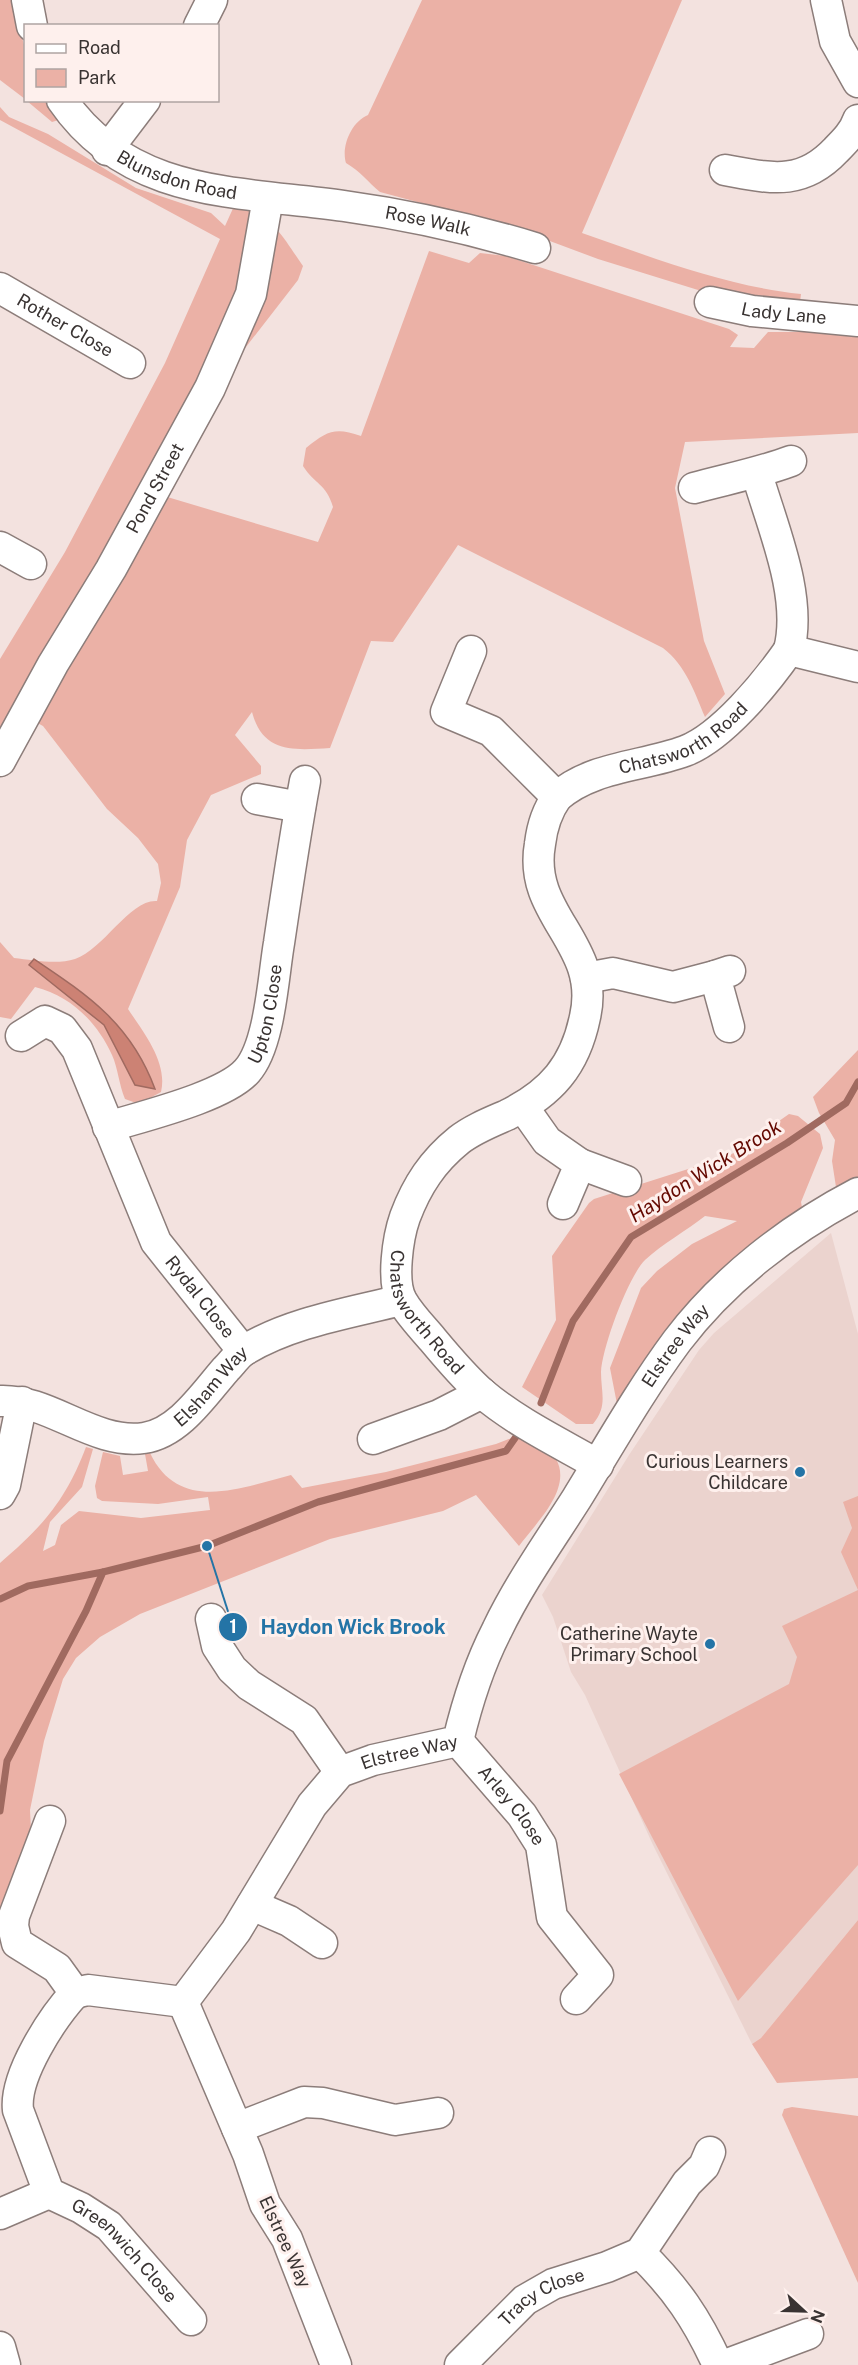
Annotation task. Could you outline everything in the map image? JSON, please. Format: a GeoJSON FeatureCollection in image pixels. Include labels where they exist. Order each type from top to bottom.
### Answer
{"type":"FeatureCollection","features":[{"type":"Feature","properties":{"kind":"street"},"geometry":{"type":"LineString","coordinates":[[27,0],[32,24]]}},
{"type":"Feature","properties":{"kind":"street"},"geometry":{"type":"LineString","coordinates":[[200,24],[212,0]]}},
{"type":"Feature","properties":{"kind":"street"},"geometry":{"type":"LineString","coordinates":[[826,0],[835,40],[858,82]]}},
{"type":"Feature","properties":{"kind":"street","name":"Blunsdon Road"},"geometry":{"type":"LineString","coordinates":[[63,102],[81,126],[107,150],[154,175],[178,182],[268,198],[318,203]]}},
{"type":"Feature","properties":{"kind":"street"},"geometry":{"type":"LineString","coordinates":[[107,150],[143,102]]}},
{"type":"Feature","properties":{"kind":"street"},"geometry":{"type":"LineString","coordinates":[[725,170],[771,178],[797,177],[812,171],[829,158],[844,142],[858,120]]}},
{"type":"Feature","properties":{"kind":"street","name":"Pond Street"},"geometry":{"type":"LineString","coordinates":[[0,761],[53,664],[111,569],[210,388],[251,294],[268,198]]}},
{"type":"Feature","properties":{"kind":"street","name":"Rose Walk"},"geometry":{"type":"LineString","coordinates":[[318,203],[422,219],[493,235],[535,248]]}},
{"type":"Feature","properties":{"kind":"street","name":"Rother Close"},"geometry":{"type":"LineString","coordinates":[[0,288],[130,363]]}},
{"type":"Feature","properties":{"kind":"street","name":"Lady Lane"},"geometry":{"type":"LineString","coordinates":[[710,302],[752,311],[858,321]]}},
{"type":"Feature","properties":{"kind":"street"},"geometry":{"type":"LineString","coordinates":[[694,488],[746,474],[757,474],[791,461]]}},
{"type":"Feature","properties":{"kind":"street","name":"Chatsworth Road"},"geometry":{"type":"LineString","coordinates":[[598,1465],[482,1393],[440,1349],[401,1300],[397,1274],[398,1246],[403,1224],[424,1177],[435,1162],[462,1138],[523,1107],[552,1084],[572,1057],[587,1010],[586,978],[578,951],[549,907],[539,880],[540,839],[544,823],[557,797],[589,777],[674,754],[700,744],[755,694],[789,650],[794,624],[790,589],[757,474]]}},
{"type":"Feature","properties":{"kind":"street"},"geometry":{"type":"LineString","coordinates":[[0,547],[31,564]]}},
{"type":"Feature","properties":{"kind":"street"},"geometry":{"type":"LineString","coordinates":[[789,650],[858,667]]}},
{"type":"Feature","properties":{"kind":"street"},"geometry":{"type":"LineString","coordinates":[[471,651],[446,712],[491,731],[557,797]]}},
{"type":"Feature","properties":{"kind":"street","name":"Upton Close"},"geometry":{"type":"LineString","coordinates":[[108,1127],[216,1090],[234,1081],[255,1061],[269,1006],[303,794],[257,799]]}},
{"type":"Feature","properties":{"kind":"street"},"geometry":{"type":"LineString","coordinates":[[586,978],[620,974],[673,987],[723,973],[729,1027]]}},
{"type":"Feature","properties":{"kind":"street"},"geometry":{"type":"LineString","coordinates":[[21,1036],[45,1021],[62,1029],[70,1037],[87,1069],[108,1127]]}},
{"type":"Feature","properties":{"kind":"street"},"geometry":{"type":"LineString","coordinates":[[523,1107],[547,1141],[580,1164],[626,1181]]}},
{"type":"Feature","properties":{"kind":"street","name":"Rydal Close"},"geometry":{"type":"LineString","coordinates":[[108,1127],[156,1242],[243,1351]]}},
{"type":"Feature","properties":{"kind":"street"},"geometry":{"type":"LineString","coordinates":[[563,1204],[580,1164]]}},
{"type":"Feature","properties":{"kind":"street","name":"Elstree Way"},"geometry":{"type":"LineString","coordinates":[[336,2365],[287,2239],[265,2204],[237,2128],[183,2002],[223,1951],[312,1805],[340,1772],[373,1760],[458,1742],[477,1676],[497,1630],[676,1343],[714,1299],[784,1238],[826,1210],[858,1193]]}},
{"type":"Feature","properties":{"kind":"street","name":"Elsham Way"},"geometry":{"type":"LineString","coordinates":[[0,1494],[5,1485],[11,1401],[102,1432],[143,1438],[171,1428],[243,1351],[271,1337],[303,1326],[401,1300]]}},
{"type":"Feature","properties":{"kind":"street"},"geometry":{"type":"LineString","coordinates":[[373,1439],[439,1415],[482,1393]]}},
{"type":"Feature","properties":{"kind":"street"},"geometry":{"type":"LineString","coordinates":[[211,1619],[217,1646],[232,1669],[249,1685],[304,1720],[340,1772]]}},
{"type":"Feature","properties":{"kind":"street","name":"Arley Close"},"geometry":{"type":"LineString","coordinates":[[458,1742],[522,1815],[541,1845],[552,1917],[597,1975],[576,1999]]}},
{"type":"Feature","properties":{"kind":"street"},"geometry":{"type":"LineString","coordinates":[[50,1821],[14,1916],[13,1926],[17,1943],[57,1968],[75,1993],[88,1990],[183,2002]]}},
{"type":"Feature","properties":{"kind":"street"},"geometry":{"type":"LineString","coordinates":[[252,1905],[289,1922],[322,1943]]}},
{"type":"Feature","properties":{"kind":"street","name":"Greenwich Close"},"geometry":{"type":"LineString","coordinates":[[75,1993],[8,2094],[18,2110],[49,2193],[81,2208],[108,2226],[191,2320]]}},
{"type":"Feature","properties":{"kind":"street"},"geometry":{"type":"LineString","coordinates":[[237,2128],[304,2102],[323,2103],[395,2120],[438,2113]]}},
{"type":"Feature","properties":{"kind":"street"},"geometry":{"type":"LineString","coordinates":[[710,2152],[704,2166],[687,2183],[640,2253],[664,2276],[689,2307],[718,2365]]}},
{"type":"Feature","properties":{"kind":"street","name":"Greenwich Close"},"geometry":{"type":"LineString","coordinates":[[0,2214],[49,2193]]}},
{"type":"Feature","properties":{"kind":"street","name":"Tracy Close"},"geometry":{"type":"LineString","coordinates":[[460,2365],[525,2300],[553,2284],[607,2267],[640,2253]]}},
{"type":"Feature","properties":{"kind":"street"},"geometry":{"type":"LineString","coordinates":[[725,2365],[808,2334]]}},
{"type":"Feature","properties":{"kind":"street"},"geometry":{"type":"LineString","coordinates":[[0,2347],[5,2365]]}},
{"type":"Feature","properties":{"kind":"shaded area"},"geometry":{"type":"Polygon","coordinates":[[[34,959],[90,999],[121,1029],[134,1046],[155,1089],[135,1085],[104,1025],[29,965],[34,959]]]}},
{"type":"Feature","properties":{"kind":"shaded area","name":"Catherine Wayte Primary School"},"geometry":{"type":"Polygon","coordinates":[[[831,1233],[858,1334],[858,1920],[761,2038],[752,2044],[653,1845],[585,1695],[571,1672],[553,1617],[542,1595],[629,1455],[699,1350],[714,1333],[831,1233]]]}},
{"type":"Feature","properties":{"kind":"green space"},"geometry":{"type":"Polygon","coordinates":[[[0,0],[11,0],[24,45],[24,98],[0,80],[0,0]]]}},
{"type":"Feature","properties":{"kind":"green space"},"geometry":{"type":"Polygon","coordinates":[[[422,0],[682,0],[582,233],[717,278],[801,294],[800,302],[711,294],[598,259],[515,228],[380,192],[346,163],[346,143],[352,129],[368,115],[422,0]]]}},
{"type":"Feature","properties":{"kind":"green space"},"geometry":{"type":"Polygon","coordinates":[[[28,102],[51,102],[62,119],[52,122],[28,102]]]}},
{"type":"Feature","properties":{"kind":"green space"},"geometry":{"type":"Polygon","coordinates":[[[0,107],[9,117],[48,134],[136,188],[211,213],[225,226],[235,204],[268,221],[282,236],[303,266],[298,280],[232,365],[164,496],[318,542],[333,507],[324,488],[303,466],[306,448],[332,432],[338,431],[361,436],[429,251],[469,263],[480,253],[506,256],[729,329],[738,335],[730,347],[754,348],[768,332],[820,332],[858,336],[858,433],[685,442],[675,488],[704,641],[725,694],[705,717],[683,671],[663,648],[458,545],[393,642],[371,641],[330,748],[293,749],[272,742],[257,726],[252,712],[235,735],[261,766],[261,774],[211,795],[187,840],[180,887],[128,1009],[153,1049],[161,1070],[161,1092],[139,1104],[125,1099],[114,1060],[91,1021],[60,997],[35,987],[11,1019],[0,1017],[0,942],[14,958],[53,962],[75,959],[86,954],[137,908],[157,901],[161,883],[158,864],[138,838],[107,809],[43,726],[30,719],[0,771],[0,659],[65,552],[165,363],[220,239],[0,120],[0,107]],[[114,574],[62,678],[123,580],[114,574]]]}},
{"type":"Feature","properties":{"kind":"green space"},"geometry":{"type":"Polygon","coordinates":[[[858,1050],[858,1178],[836,1187],[832,1161],[835,1140],[819,1113],[813,1097],[858,1050]]]}},
{"type":"Feature","properties":{"kind":"green space"},"geometry":{"type":"Polygon","coordinates":[[[789,1114],[798,1116],[820,1134],[823,1148],[801,1202],[803,1213],[617,1404],[610,1368],[641,1288],[657,1271],[692,1244],[737,1221],[705,1216],[652,1254],[638,1269],[617,1313],[606,1347],[601,1372],[601,1411],[593,1424],[576,1424],[522,1387],[556,1320],[552,1256],[589,1203],[594,1199],[729,1156],[789,1114]]]}},
{"type":"Feature","properties":{"kind":"green space"},"geometry":{"type":"Polygon","coordinates":[[[522,1434],[553,1455],[560,1470],[560,1482],[550,1506],[519,1546],[476,1495],[443,1511],[330,1539],[140,1614],[100,1637],[76,1658],[63,1679],[44,1741],[30,1810],[31,1830],[0,1920],[0,1563],[29,1537],[52,1511],[70,1482],[86,1447],[93,1449],[82,1487],[50,1522],[43,1551],[55,1545],[61,1525],[79,1511],[141,1518],[210,1510],[208,1497],[158,1504],[102,1501],[97,1498],[95,1486],[103,1452],[120,1456],[123,1475],[148,1471],[145,1454],[150,1453],[162,1472],[177,1484],[194,1490],[213,1492],[252,1486],[291,1475],[302,1488],[386,1472],[496,1444],[522,1434]]]}},
{"type":"Feature","properties":{"kind":"green space"},"geometry":{"type":"Polygon","coordinates":[[[858,1496],[858,1590],[841,1552],[852,1528],[843,1502],[858,1496]]]}},
{"type":"Feature","properties":{"kind":"green space"},"geometry":{"type":"Polygon","coordinates":[[[858,1590],[858,1865],[738,2001],[619,1774],[789,1684],[797,1657],[782,1626],[858,1590]]]}},
{"type":"Feature","properties":{"kind":"green space"},"geometry":{"type":"Polygon","coordinates":[[[858,1920],[858,2078],[777,2083],[752,2044],[761,2038],[858,1920]]]}},
{"type":"Feature","properties":{"kind":"green space"},"geometry":{"type":"Polygon","coordinates":[[[792,2107],[858,2116],[858,2283],[782,2115],[784,2109],[792,2107]]]}},
{"type":"Feature","properties":{"kind":"waterway","name":"Haydon Wick Brook"},"geometry":{"type":"LineString","coordinates":[[541,1403],[573,1321],[631,1237],[787,1143],[846,1103],[858,1082]]}},
{"type":"Feature","properties":{"kind":"waterway","name":"Haydon Wick Brook"},"geometry":{"type":"LineString","coordinates":[[0,1811],[7,1761],[86,1611],[103,1572],[207,1546],[318,1502],[506,1451],[520,1431]]}},
{"type":"Feature","properties":{"kind":"waterway"},"geometry":{"type":"LineString","coordinates":[[0,1599],[28,1586],[103,1572]]}},
{"type":"Feature","properties":{"kind":"place","name":"Curious Learners Childcare"},"geometry":{"type":"Point","coordinates":[800,1472]}},
{"type":"Feature","properties":{"kind":"place","name":"Haydon Wick Brook"},"geometry":{"type":"Point","coordinates":[207,1546]}},
{"type":"Feature","properties":{"kind":"place","name":"Catherine Wayte Primary School"},"geometry":{"type":"Point","coordinates":[710,1644]}}]}
